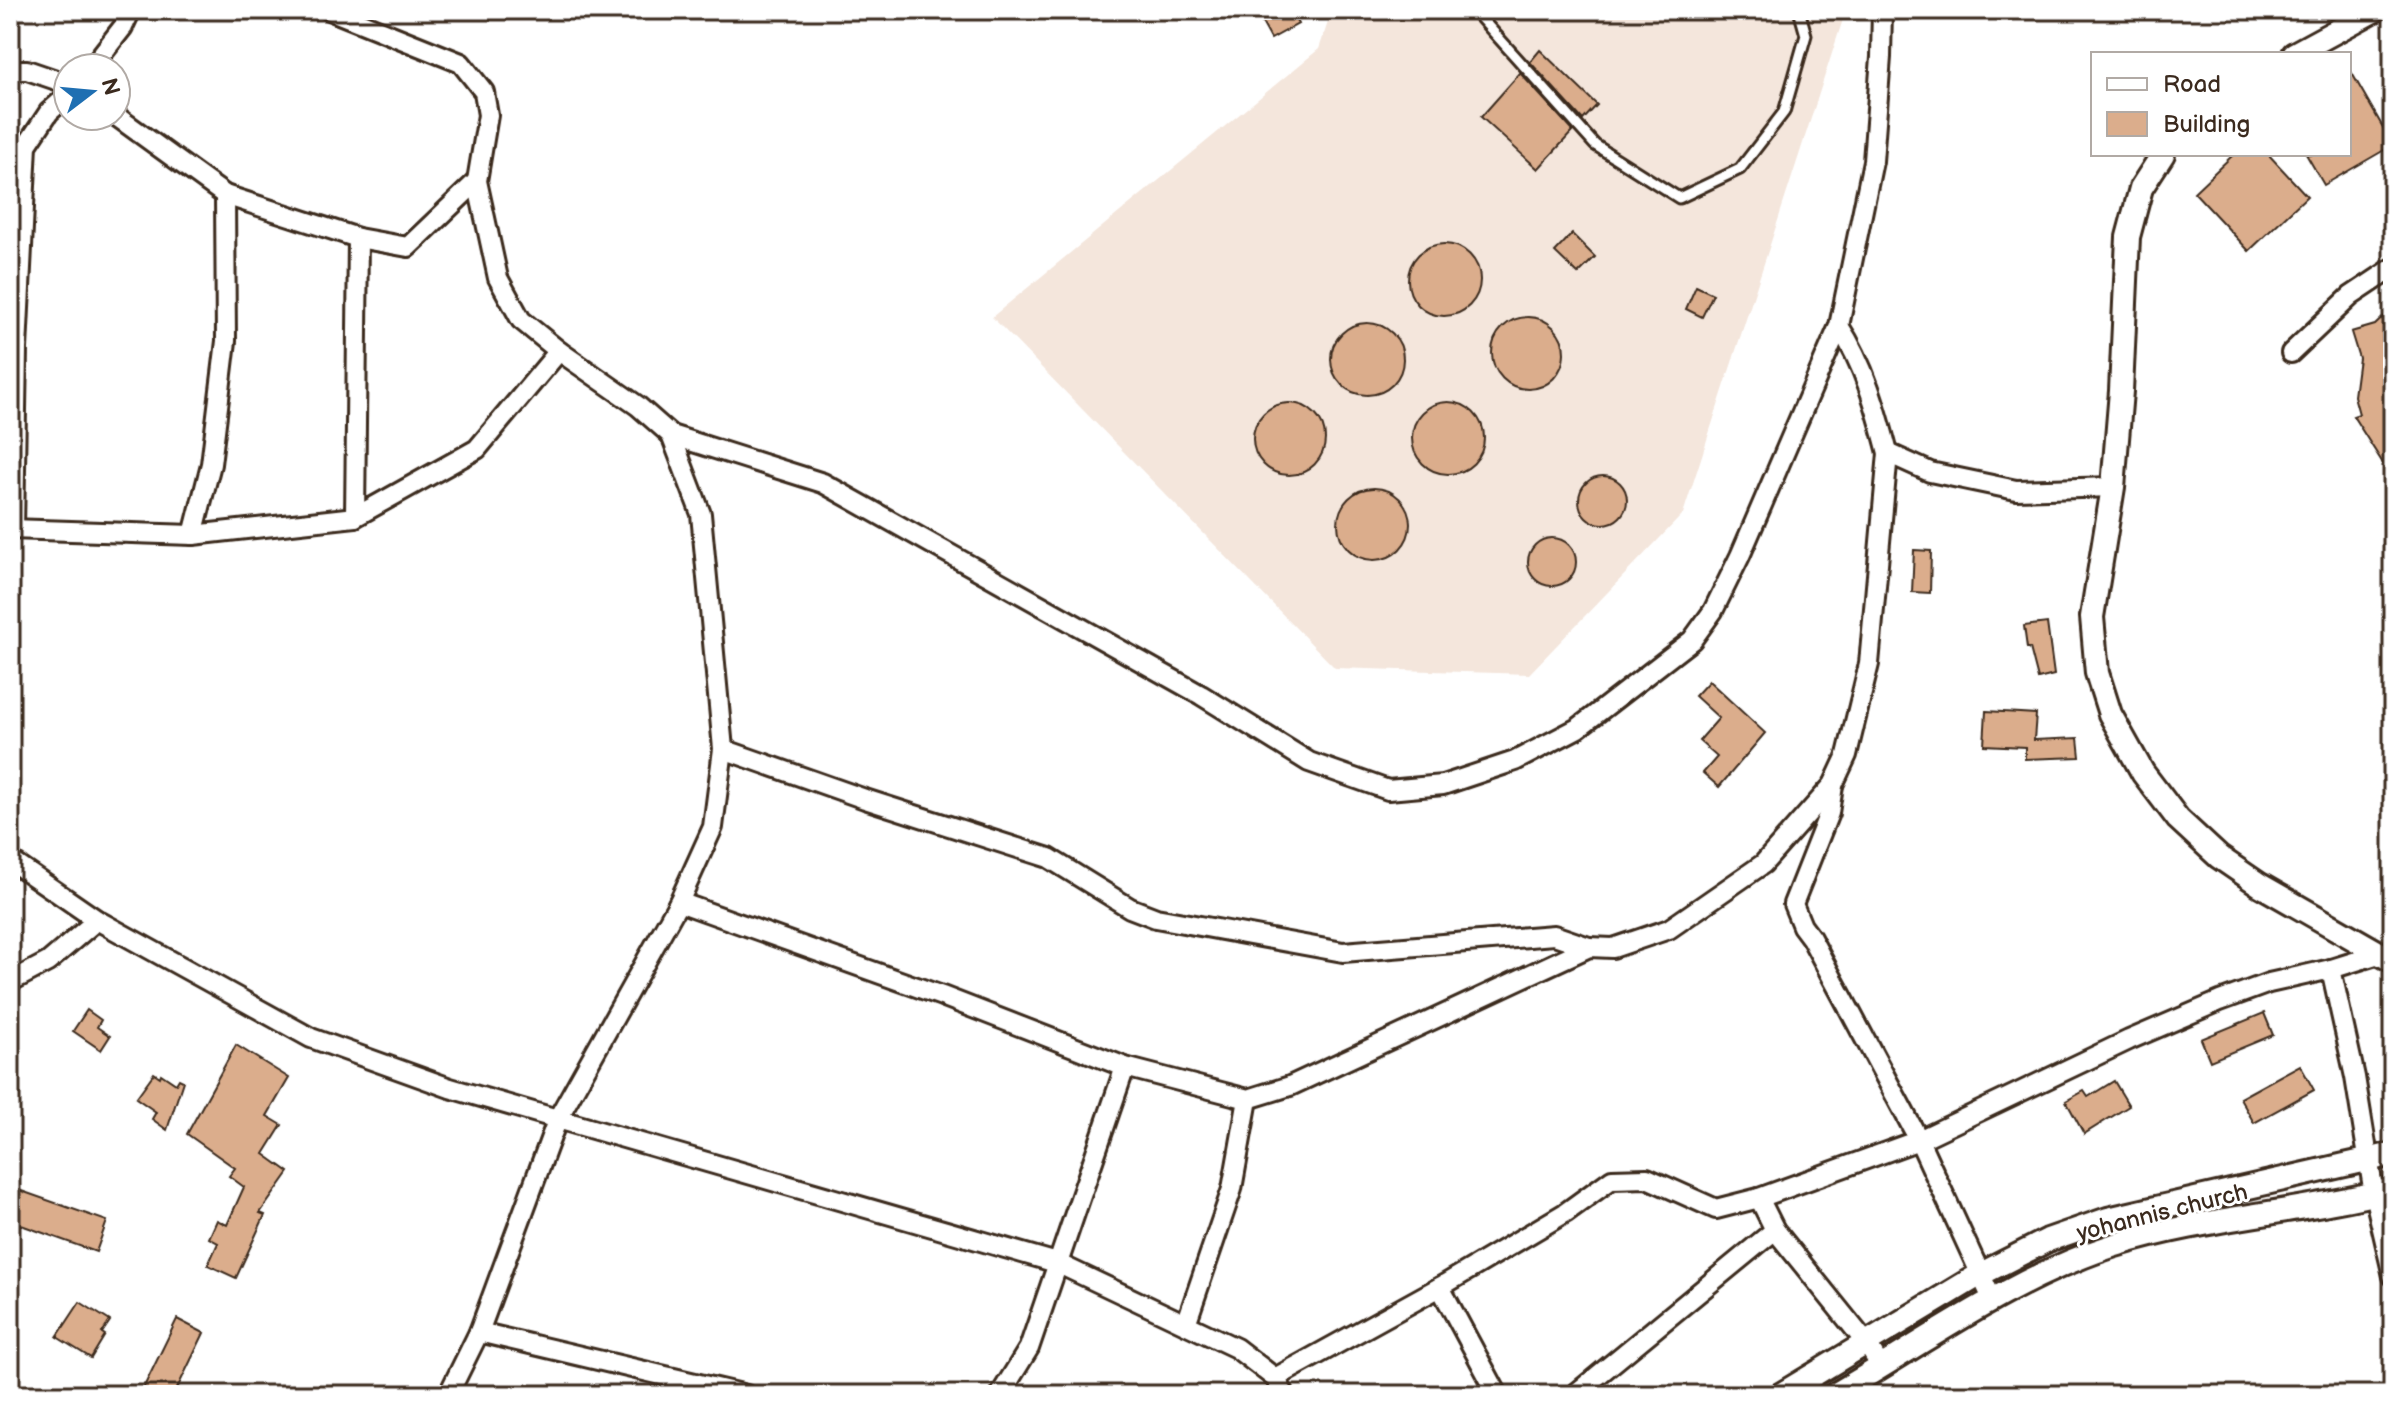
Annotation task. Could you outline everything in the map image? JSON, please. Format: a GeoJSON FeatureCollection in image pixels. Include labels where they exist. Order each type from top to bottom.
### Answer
{"type":"FeatureCollection","features":[{"type":"Feature","properties":{"kind":"street"},"geometry":{"type":"LineString","coordinates":[[103,52],[123,27],[131,10]]}},
{"type":"Feature","properties":{"kind":"street"},"geometry":{"type":"LineString","coordinates":[[329,10],[461,63],[484,92],[488,115],[477,181],[498,278],[521,320],[559,351],[638,406],[671,435],[823,483],[1201,695],[1309,762],[1388,790],[1443,785],[1515,761],[1578,728],[1692,640],[1713,611],[1740,556],[1839,326],[1873,161],[1882,10]]}},
{"type":"Feature","properties":{"kind":"street"},"geometry":{"type":"LineString","coordinates":[[2298,52],[2375,10]]}},
{"type":"Feature","properties":{"kind":"street"},"geometry":{"type":"LineString","coordinates":[[10,70],[27,70],[52,79]]}},
{"type":"Feature","properties":{"kind":"street"},"geometry":{"type":"LineString","coordinates":[[52,109],[27,145],[12,529],[193,535],[355,517],[477,449],[559,351]]}},
{"type":"Feature","properties":{"kind":"street"},"geometry":{"type":"LineString","coordinates":[[132,128],[225,195],[358,238],[408,247],[477,181]]}},
{"type":"Feature","properties":{"kind":"street"},"geometry":{"type":"LineString","coordinates":[[2162,156],[2141,188],[2128,237],[2113,487],[2092,617],[2097,673],[2110,714],[2143,773],[2178,819],[2219,857],[2260,885],[2386,957]]}},
{"type":"Feature","properties":{"kind":"street"},"geometry":{"type":"LineString","coordinates":[[193,535],[211,464],[226,341],[225,195]]}},
{"type":"Feature","properties":{"kind":"street"},"geometry":{"type":"LineString","coordinates":[[355,517],[358,238]]}},
{"type":"Feature","properties":{"kind":"street"},"geometry":{"type":"LineString","coordinates":[[2291,353],[2351,296],[2393,268]]}},
{"type":"Feature","properties":{"kind":"street"},"geometry":{"type":"LineString","coordinates":[[723,749],[1049,858],[1130,908],[1156,918],[1343,952],[1554,935],[1589,947],[1613,948],[1669,929],[1763,864],[1833,785],[1847,755],[1869,664],[1888,453],[1881,424],[1853,347],[1839,326]]}},
{"type":"Feature","properties":{"kind":"street"},"geometry":{"type":"LineString","coordinates":[[448,1395],[479,1332],[558,1118],[679,902],[713,827],[723,749],[701,514],[671,435]]}},
{"type":"Feature","properties":{"kind":"street"},"geometry":{"type":"LineString","coordinates":[[1888,453],[1930,472],[2016,490],[2113,487]]}},
{"type":"Feature","properties":{"kind":"street"},"geometry":{"type":"LineString","coordinates":[[1833,785],[1829,813],[1793,904],[1802,926],[1919,1140],[1992,1299]]}},
{"type":"Feature","properties":{"kind":"street"},"geometry":{"type":"LineString","coordinates":[[10,860],[97,920],[311,1038],[450,1088],[1057,1263],[1236,1348],[1275,1378],[1285,1395]]}},
{"type":"Feature","properties":{"kind":"street"},"geometry":{"type":"LineString","coordinates":[[679,902],[942,996],[1125,1067],[1248,1099],[1290,1086],[1589,947]]}},
{"type":"Feature","properties":{"kind":"street"},"geometry":{"type":"LineString","coordinates":[[10,982],[48,962],[97,920]]}},
{"type":"Feature","properties":{"kind":"street"},"geometry":{"type":"LineString","coordinates":[[1275,1378],[1440,1287],[1565,1213],[1612,1179],[1647,1178],[1716,1209],[1759,1198],[1919,1140],[2129,1040],[2220,1001],[2269,983],[2386,957]]}},
{"type":"Feature","properties":{"kind":"street"},"geometry":{"type":"LineString","coordinates":[[2331,969],[2355,1077],[2368,1160],[2383,1192],[2393,1276]]}},
{"type":"Feature","properties":{"kind":"street"},"geometry":{"type":"LineString","coordinates":[[1000,1395],[1029,1348],[1125,1067]]}},
{"type":"Feature","properties":{"kind":"street"},"geometry":{"type":"LineString","coordinates":[[1186,1324],[1232,1189],[1248,1099]]}},
{"type":"Feature","properties":{"kind":"street"},"geometry":{"type":"LineString","coordinates":[[1780,1395],[1979,1275],[2048,1240],[2108,1219],[2393,1154]]}},
{"type":"Feature","properties":{"kind":"street","name":"yohannis church"},"geometry":{"type":"LineString","coordinates":[[1834,1395],[1992,1299],[2059,1265],[2115,1245],[2219,1221],[2383,1192]]}},
{"type":"Feature","properties":{"kind":"street"},"geometry":{"type":"LineString","coordinates":[[2214,1195],[2219,1221]]}},
{"type":"Feature","properties":{"kind":"street"},"geometry":{"type":"LineString","coordinates":[[1759,1198],[1775,1230],[1867,1344],[1881,1367]]}},
{"type":"Feature","properties":{"kind":"street"},"geometry":{"type":"LineString","coordinates":[[1574,1395],[1775,1230]]}},
{"type":"Feature","properties":{"kind":"street"},"geometry":{"type":"LineString","coordinates":[[1440,1287],[1498,1395]]}},
{"type":"Feature","properties":{"kind":"street"},"geometry":{"type":"LineString","coordinates":[[479,1332],[746,1395]]}},
{"type":"Feature","properties":{"kind":"lane"},"geometry":{"type":"LineString","coordinates":[[1477,10],[1479,16],[1595,145],[1679,198],[1740,169],[1784,112],[1806,35],[1799,10]]}},
{"type":"Feature","properties":{"kind":"shaded area"},"geometry":{"type":"Polygon","coordinates":[[[1332,10],[1846,10],[1683,514],[1529,674],[1335,668],[992,317],[1319,49],[1332,10]]]}},
{"type":"Feature","properties":{"kind":"building"},"geometry":{"type":"Polygon","coordinates":[[[1255,10],[1290,10],[1298,24],[1271,39],[1255,10]]]}},
{"type":"Feature","properties":{"kind":"building"},"geometry":{"type":"Polygon","coordinates":[[[1540,50],[1597,105],[1583,120],[1530,62],[1540,50]]]}},
{"type":"Feature","properties":{"kind":"building"},"geometry":{"type":"Polygon","coordinates":[[[2351,72],[2393,145],[2324,185],[2307,156],[2351,156],[2351,72]]]}},
{"type":"Feature","properties":{"kind":"building"},"geometry":{"type":"Polygon","coordinates":[[[1520,73],[1573,131],[1538,169],[1481,117],[1520,73]]]}},
{"type":"Feature","properties":{"kind":"building"},"geometry":{"type":"Polygon","coordinates":[[[2232,156],[2270,156],[2307,196],[2249,251],[2194,192],[2232,156]]]}},
{"type":"Feature","properties":{"kind":"building"},"geometry":{"type":"Polygon","coordinates":[[[1572,234],[1595,257],[1578,274],[1555,252],[1572,234]]]}},
{"type":"Feature","properties":{"kind":"building"},"geometry":{"type":"Polygon","coordinates":[[[1444,244],[1464,250],[1474,260],[1480,280],[1474,300],[1464,310],[1444,316],[1424,310],[1414,300],[1408,280],[1414,260],[1424,250],[1444,244]]]}},
{"type":"Feature","properties":{"kind":"building"},"geometry":{"type":"Polygon","coordinates":[[[1696,286],[1713,294],[1702,317],[1686,309],[1696,286]]]}},
{"type":"Feature","properties":{"kind":"building"},"geometry":{"type":"Polygon","coordinates":[[[2393,308],[2393,479],[2353,416],[2359,414],[2354,396],[2359,358],[2351,332],[2375,325],[2393,308]]]}},
{"type":"Feature","properties":{"kind":"building"},"geometry":{"type":"Polygon","coordinates":[[[1528,317],[1548,323],[1558,333],[1564,353],[1558,373],[1548,383],[1528,389],[1508,383],[1498,373],[1492,353],[1498,333],[1508,323],[1528,317]]]}},
{"type":"Feature","properties":{"kind":"building"},"geometry":{"type":"Polygon","coordinates":[[[1367,323],[1387,329],[1397,339],[1403,359],[1397,379],[1387,389],[1367,395],[1347,389],[1337,379],[1331,359],[1337,339],[1347,329],[1367,323]]]}},
{"type":"Feature","properties":{"kind":"building"},"geometry":{"type":"Polygon","coordinates":[[[1448,402],[1468,408],[1478,418],[1484,438],[1478,458],[1468,468],[1448,474],[1428,468],[1418,458],[1412,438],[1418,418],[1428,408],[1448,402]]]}},
{"type":"Feature","properties":{"kind":"building"},"geometry":{"type":"Polygon","coordinates":[[[1289,403],[1309,409],[1319,419],[1325,439],[1319,459],[1309,469],[1289,475],[1269,469],[1259,459],[1253,439],[1259,419],[1269,409],[1289,403]]]}},
{"type":"Feature","properties":{"kind":"building"},"geometry":{"type":"Polygon","coordinates":[[[1603,476],[1620,483],[1627,500],[1620,517],[1603,524],[1586,517],[1579,500],[1586,483],[1603,476]]]}},
{"type":"Feature","properties":{"kind":"building"},"geometry":{"type":"Polygon","coordinates":[[[1374,488],[1394,494],[1404,504],[1410,524],[1404,544],[1394,554],[1374,560],[1354,554],[1344,544],[1338,524],[1344,504],[1354,494],[1374,488]]]}},
{"type":"Feature","properties":{"kind":"building"},"geometry":{"type":"Polygon","coordinates":[[[1552,538],[1569,545],[1576,562],[1569,579],[1552,586],[1535,579],[1528,562],[1535,545],[1552,538]]]}},
{"type":"Feature","properties":{"kind":"building"},"geometry":{"type":"Polygon","coordinates":[[[1914,550],[1931,551],[1930,593],[1912,592],[1914,550]]]}},
{"type":"Feature","properties":{"kind":"building"},"geometry":{"type":"Polygon","coordinates":[[[2047,623],[2054,675],[2038,679],[2030,648],[2027,648],[2024,626],[2047,623]]]}},
{"type":"Feature","properties":{"kind":"building"},"geometry":{"type":"Polygon","coordinates":[[[1709,681],[1765,733],[1719,787],[1703,773],[1717,757],[1699,741],[1719,718],[1695,696],[1709,681]]]}},
{"type":"Feature","properties":{"kind":"building"},"geometry":{"type":"Polygon","coordinates":[[[1986,711],[2036,714],[2034,740],[2078,738],[2080,757],[2025,759],[2025,747],[1984,745],[1986,711]]]}},
{"type":"Feature","properties":{"kind":"building"},"geometry":{"type":"Polygon","coordinates":[[[87,1010],[101,1020],[97,1027],[110,1036],[101,1050],[73,1031],[87,1010]]]}},
{"type":"Feature","properties":{"kind":"building"},"geometry":{"type":"Polygon","coordinates":[[[2264,1013],[2273,1035],[2210,1061],[2201,1039],[2264,1013]]]}},
{"type":"Feature","properties":{"kind":"building"},"geometry":{"type":"Polygon","coordinates":[[[236,1045],[289,1078],[267,1116],[282,1125],[264,1154],[289,1172],[260,1213],[265,1215],[236,1278],[208,1265],[218,1243],[209,1238],[217,1220],[227,1225],[244,1187],[229,1176],[235,1168],[187,1134],[236,1045]]]}},
{"type":"Feature","properties":{"kind":"building"},"geometry":{"type":"Polygon","coordinates":[[[2300,1065],[2314,1090],[2254,1123],[2240,1098],[2300,1065]]]}},
{"type":"Feature","properties":{"kind":"building"},"geometry":{"type":"Polygon","coordinates":[[[154,1073],[176,1084],[179,1079],[183,1081],[167,1130],[152,1119],[156,1112],[136,1098],[154,1073]]]}},
{"type":"Feature","properties":{"kind":"building"},"geometry":{"type":"Polygon","coordinates":[[[2114,1081],[2129,1106],[2084,1134],[2066,1101],[2084,1091],[2088,1097],[2114,1081]]]}},
{"type":"Feature","properties":{"kind":"building"},"geometry":{"type":"Polygon","coordinates":[[[10,1187],[107,1221],[96,1252],[10,1221],[10,1187]]]}},
{"type":"Feature","properties":{"kind":"building"},"geometry":{"type":"Polygon","coordinates":[[[80,1302],[110,1321],[91,1358],[57,1337],[80,1302]]]}},
{"type":"Feature","properties":{"kind":"building"},"geometry":{"type":"Polygon","coordinates":[[[177,1319],[204,1333],[174,1395],[140,1395],[177,1319]]]}}]}
